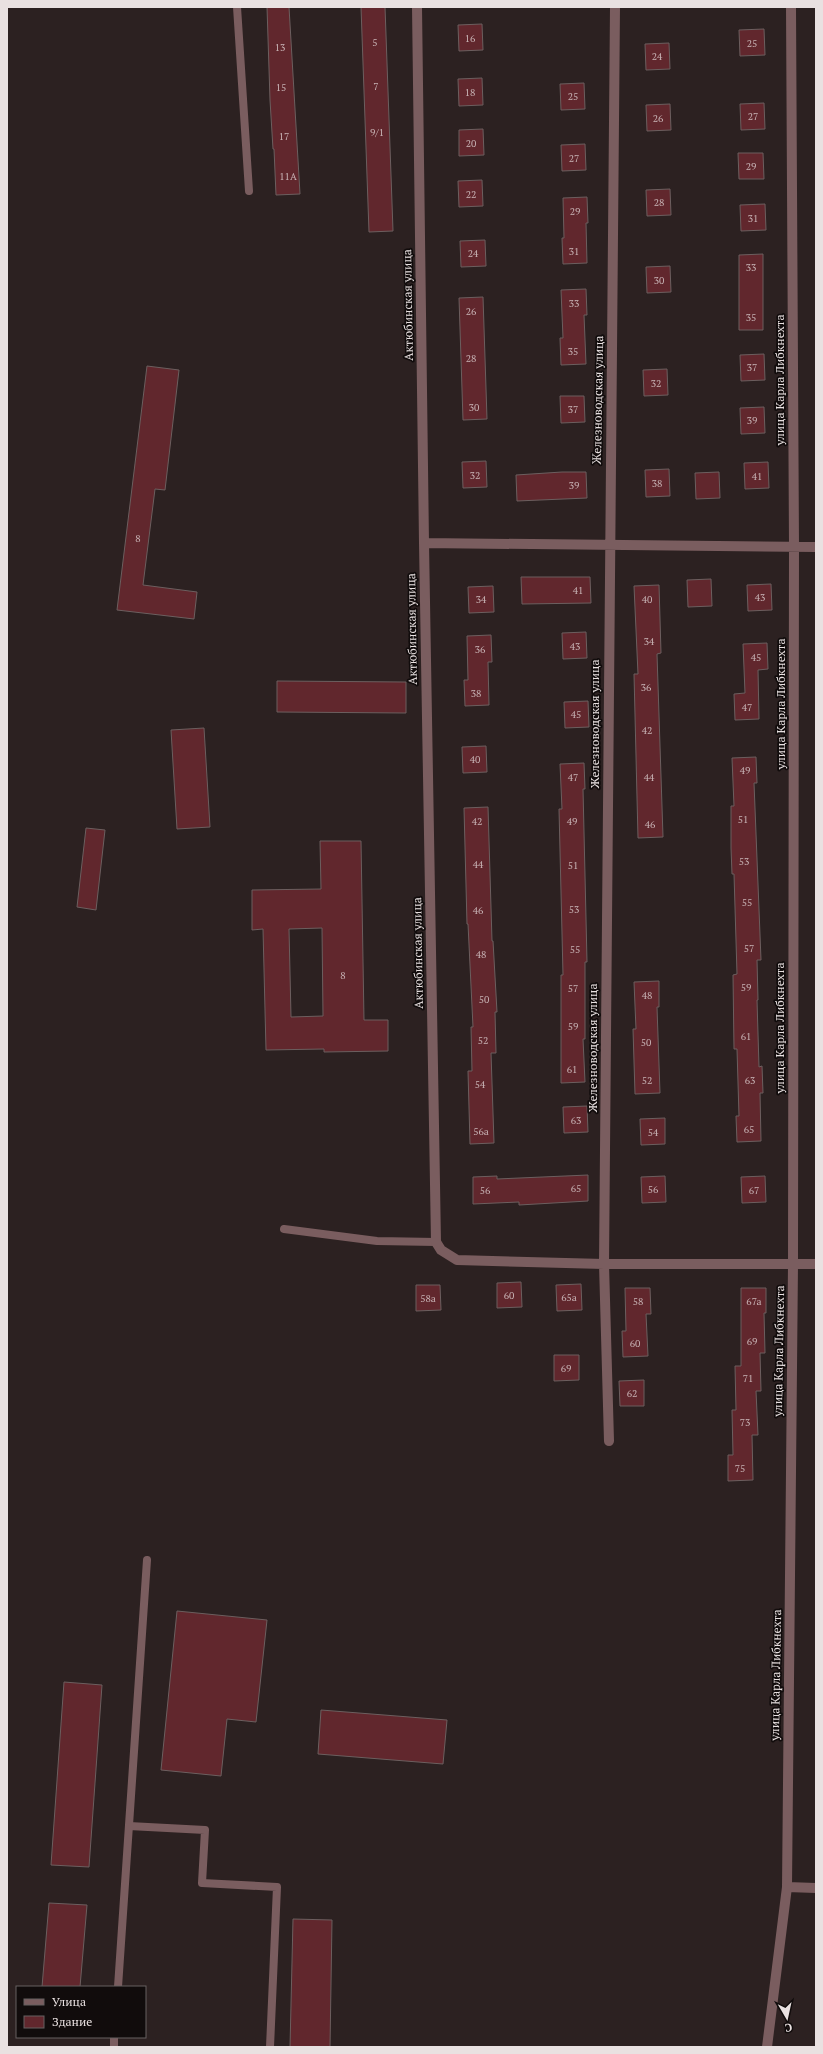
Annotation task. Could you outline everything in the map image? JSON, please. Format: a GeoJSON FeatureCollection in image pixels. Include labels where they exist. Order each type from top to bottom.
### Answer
{"type":"FeatureCollection","features":[{"type":"Feature","properties":{"kind":"street","name":"Актюбинская улица"},"geometry":{"type":"LineString","coordinates":[[417,7],[424,542],[438,1246]]}},
{"type":"Feature","properties":{"kind":"street","name":"Железноводская улица"},"geometry":{"type":"LineString","coordinates":[[609,1441],[604,1264],[609,544],[615,7]]}},
{"type":"Feature","properties":{"kind":"street","name":"улица Карла Либкнехта"},"geometry":{"type":"LineString","coordinates":[[767,2047],[786,1887],[793,1264],[794,547],[791,7]]}},
{"type":"Feature","properties":{"kind":"street"},"geometry":{"type":"LineString","coordinates":[[424,542],[816,547]]}},
{"type":"Feature","properties":{"kind":"street"},"geometry":{"type":"LineString","coordinates":[[438,1246],[457,1260],[604,1264],[816,1264]]}},
{"type":"Feature","properties":{"kind":"street"},"geometry":{"type":"LineString","coordinates":[[786,1887],[816,1888]]}},
{"type":"Feature","properties":{"kind":"lane"},"geometry":{"type":"LineString","coordinates":[[237,7],[249,191]]}},
{"type":"Feature","properties":{"kind":"lane"},"geometry":{"type":"LineString","coordinates":[[284,1229],[378,1241],[438,1246]]}},
{"type":"Feature","properties":{"kind":"lane"},"geometry":{"type":"LineString","coordinates":[[118,1986],[147,1560]]}},
{"type":"Feature","properties":{"kind":"lane"},"geometry":{"type":"LineString","coordinates":[[129,1826],[205,1830],[202,1883],[277,1887],[270,2047]]}},
{"type":"Feature","properties":{"kind":"building"},"geometry":{"type":"Polygon","coordinates":[[[267,7],[289,7],[300,194],[276,195],[270,100],[267,7]]]}},
{"type":"Feature","properties":{"kind":"building"},"geometry":{"type":"Polygon","coordinates":[[[361,7],[385,7],[393,231],[369,232],[361,7]]]}},
{"type":"Feature","properties":{"kind":"building"},"geometry":{"type":"Polygon","coordinates":[[[482,24],[483,50],[459,51],[458,25],[482,24]]]}},
{"type":"Feature","properties":{"kind":"building"},"geometry":{"type":"Polygon","coordinates":[[[764,29],[765,55],[740,56],[739,30],[764,29]]]}},
{"type":"Feature","properties":{"kind":"building"},"geometry":{"type":"Polygon","coordinates":[[[669,43],[670,69],[646,70],[645,44],[669,43]]]}},
{"type":"Feature","properties":{"kind":"building"},"geometry":{"type":"Polygon","coordinates":[[[482,78],[483,105],[459,106],[458,79],[482,78]]]}},
{"type":"Feature","properties":{"kind":"building"},"geometry":{"type":"Polygon","coordinates":[[[584,83],[585,109],[561,110],[560,84],[584,83]]]}},
{"type":"Feature","properties":{"kind":"building"},"geometry":{"type":"Polygon","coordinates":[[[764,103],[765,129],[741,130],[740,104],[764,103]]]}},
{"type":"Feature","properties":{"kind":"building"},"geometry":{"type":"Polygon","coordinates":[[[670,104],[671,130],[647,131],[646,105],[670,104]]]}},
{"type":"Feature","properties":{"kind":"building"},"geometry":{"type":"Polygon","coordinates":[[[483,129],[484,155],[459,156],[459,130],[483,129]]]}},
{"type":"Feature","properties":{"kind":"building"},"geometry":{"type":"Polygon","coordinates":[[[585,144],[586,170],[562,171],[561,145],[585,144]]]}},
{"type":"Feature","properties":{"kind":"building"},"geometry":{"type":"Polygon","coordinates":[[[738,153],[763,153],[764,179],[739,179],[738,153]]]}},
{"type":"Feature","properties":{"kind":"building"},"geometry":{"type":"Polygon","coordinates":[[[482,180],[483,206],[459,207],[458,181],[482,180]]]}},
{"type":"Feature","properties":{"kind":"building"},"geometry":{"type":"Polygon","coordinates":[[[670,189],[671,215],[647,216],[646,190],[670,189]]]}},
{"type":"Feature","properties":{"kind":"building"},"geometry":{"type":"Polygon","coordinates":[[[587,197],[587,263],[563,264],[563,198],[587,197]]]}},
{"type":"Feature","properties":{"kind":"building"},"geometry":{"type":"Polygon","coordinates":[[[765,204],[766,230],[741,231],[740,205],[765,204]]]}},
{"type":"Feature","properties":{"kind":"building"},"geometry":{"type":"Polygon","coordinates":[[[485,240],[486,266],[461,267],[460,241],[485,240]]]}},
{"type":"Feature","properties":{"kind":"building"},"geometry":{"type":"Polygon","coordinates":[[[763,254],[763,330],[739,330],[739,255],[763,254]]]}},
{"type":"Feature","properties":{"kind":"building"},"geometry":{"type":"Polygon","coordinates":[[[670,266],[671,292],[647,293],[646,267],[670,266]]]}},
{"type":"Feature","properties":{"kind":"building"},"geometry":{"type":"Polygon","coordinates":[[[586,289],[587,315],[584,315],[586,364],[561,365],[560,338],[563,338],[561,290],[586,289]]]}},
{"type":"Feature","properties":{"kind":"building"},"geometry":{"type":"Polygon","coordinates":[[[483,297],[487,419],[463,420],[459,298],[483,297]]]}},
{"type":"Feature","properties":{"kind":"building"},"geometry":{"type":"Polygon","coordinates":[[[764,354],[765,380],[741,381],[740,355],[764,354]]]}},
{"type":"Feature","properties":{"kind":"building"},"geometry":{"type":"Polygon","coordinates":[[[147,366],[179,370],[165,490],[155,489],[143,585],[197,592],[194,619],[117,610],[147,366]]]}},
{"type":"Feature","properties":{"kind":"building"},"geometry":{"type":"Polygon","coordinates":[[[667,369],[668,395],[644,396],[643,370],[667,369]]]}},
{"type":"Feature","properties":{"kind":"building"},"geometry":{"type":"Polygon","coordinates":[[[560,396],[584,396],[585,422],[561,423],[560,396]]]}},
{"type":"Feature","properties":{"kind":"building"},"geometry":{"type":"Polygon","coordinates":[[[764,407],[765,433],[741,434],[740,408],[764,407]]]}},
{"type":"Feature","properties":{"kind":"building"},"geometry":{"type":"Polygon","coordinates":[[[486,461],[487,487],[463,488],[462,462],[486,461]]]}},
{"type":"Feature","properties":{"kind":"building"},"geometry":{"type":"Polygon","coordinates":[[[768,462],[769,488],[745,489],[744,463],[768,462]]]}},
{"type":"Feature","properties":{"kind":"building"},"geometry":{"type":"Polygon","coordinates":[[[669,469],[670,496],[646,497],[645,470],[669,469]]]}},
{"type":"Feature","properties":{"kind":"building"},"geometry":{"type":"Polygon","coordinates":[[[586,472],[587,498],[517,501],[516,475],[586,472]]]}},
{"type":"Feature","properties":{"kind":"building"},"geometry":{"type":"Polygon","coordinates":[[[719,472],[720,498],[696,499],[695,473],[719,472]]]}},
{"type":"Feature","properties":{"kind":"building"},"geometry":{"type":"Polygon","coordinates":[[[521,577],[590,577],[591,603],[522,604],[521,577]]]}},
{"type":"Feature","properties":{"kind":"building"},"geometry":{"type":"Polygon","coordinates":[[[711,579],[712,606],[688,607],[687,580],[711,579]]]}},
{"type":"Feature","properties":{"kind":"building"},"geometry":{"type":"Polygon","coordinates":[[[771,584],[772,610],[748,611],[747,585],[771,584]]]}},
{"type":"Feature","properties":{"kind":"building"},"geometry":{"type":"Polygon","coordinates":[[[659,585],[661,653],[657,654],[663,837],[638,838],[634,674],[638,674],[634,586],[659,585]]]}},
{"type":"Feature","properties":{"kind":"building"},"geometry":{"type":"Polygon","coordinates":[[[493,586],[494,612],[469,613],[468,587],[493,586]]]}},
{"type":"Feature","properties":{"kind":"building"},"geometry":{"type":"Polygon","coordinates":[[[586,632],[587,658],[563,659],[562,633],[586,632]]]}},
{"type":"Feature","properties":{"kind":"building"},"geometry":{"type":"Polygon","coordinates":[[[491,635],[492,662],[488,662],[489,705],[465,706],[464,680],[468,680],[467,636],[491,635]]]}},
{"type":"Feature","properties":{"kind":"building"},"geometry":{"type":"Polygon","coordinates":[[[767,643],[768,669],[758,670],[759,719],[735,720],[734,694],[745,693],[743,644],[767,643]]]}},
{"type":"Feature","properties":{"kind":"building"},"geometry":{"type":"Polygon","coordinates":[[[277,681],[406,682],[406,713],[277,712],[277,681]]]}},
{"type":"Feature","properties":{"kind":"building"},"geometry":{"type":"Polygon","coordinates":[[[588,701],[589,727],[565,728],[564,702],[588,701]]]}},
{"type":"Feature","properties":{"kind":"building"},"geometry":{"type":"Polygon","coordinates":[[[204,728],[210,827],[177,829],[171,730],[204,728]]]}},
{"type":"Feature","properties":{"kind":"building"},"geometry":{"type":"Polygon","coordinates":[[[486,746],[487,772],[463,773],[462,747],[486,746]]]}},
{"type":"Feature","properties":{"kind":"building"},"geometry":{"type":"Polygon","coordinates":[[[756,757],[757,783],[754,783],[761,960],[757,960],[757,1000],[759,1067],[762,1066],[763,1093],[760,1093],[761,1141],[737,1142],[736,1116],[739,1116],[737,1049],[734,1049],[733,975],[737,974],[734,874],[732,874],[731,848],[731,806],[734,806],[732,758],[756,757]]]}},
{"type":"Feature","properties":{"kind":"building"},"geometry":{"type":"Polygon","coordinates":[[[584,763],[585,789],[583,789],[587,962],[585,962],[585,1039],[583,1039],[585,1082],[561,1083],[561,975],[563,975],[559,809],[562,809],[560,764],[584,763]]]}},
{"type":"Feature","properties":{"kind":"building"},"geometry":{"type":"Polygon","coordinates":[[[488,807],[492,941],[497,1012],[495,1012],[496,1053],[491,1053],[494,1143],[470,1144],[468,1071],[472,1071],[471,1027],[473,1027],[467,924],[464,808],[488,807]]]}},
{"type":"Feature","properties":{"kind":"building"},"geometry":{"type":"Polygon","coordinates":[[[86,828],[105,830],[96,910],[77,907],[86,828]]]}},
{"type":"Feature","properties":{"kind":"building"},"geometry":{"type":"Polygon","coordinates":[[[320,841],[361,841],[364,1020],[388,1020],[388,1051],[324,1052],[324,1049],[266,1050],[263,929],[252,930],[252,890],[321,889],[320,841]],[[322,928],[289,929],[291,1017],[323,1016],[322,928]]]}},
{"type":"Feature","properties":{"kind":"building"},"geometry":{"type":"Polygon","coordinates":[[[659,981],[659,1007],[657,1007],[660,1093],[635,1094],[633,1029],[636,1029],[634,982],[659,981]]]}},
{"type":"Feature","properties":{"kind":"building"},"geometry":{"type":"Polygon","coordinates":[[[587,1106],[588,1132],[564,1133],[563,1107],[587,1106]]]}},
{"type":"Feature","properties":{"kind":"building"},"geometry":{"type":"Polygon","coordinates":[[[665,1118],[665,1144],[641,1145],[640,1119],[665,1118]]]}},
{"type":"Feature","properties":{"kind":"building"},"geometry":{"type":"Polygon","coordinates":[[[588,1175],[588,1201],[519,1205],[519,1202],[473,1204],[473,1177],[497,1176],[497,1179],[588,1175]]]}},
{"type":"Feature","properties":{"kind":"building"},"geometry":{"type":"Polygon","coordinates":[[[665,1176],[666,1202],[642,1203],[641,1177],[665,1176]]]}},
{"type":"Feature","properties":{"kind":"building"},"geometry":{"type":"Polygon","coordinates":[[[765,1176],[766,1202],[742,1203],[741,1177],[765,1176]]]}},
{"type":"Feature","properties":{"kind":"building"},"geometry":{"type":"Polygon","coordinates":[[[521,1282],[522,1307],[497,1308],[497,1283],[521,1282]]]}},
{"type":"Feature","properties":{"kind":"building"},"geometry":{"type":"Polygon","coordinates":[[[581,1284],[582,1310],[557,1311],[556,1285],[581,1284]]]}},
{"type":"Feature","properties":{"kind":"building"},"geometry":{"type":"Polygon","coordinates":[[[416,1285],[440,1285],[441,1310],[416,1311],[416,1285]]]}},
{"type":"Feature","properties":{"kind":"building"},"geometry":{"type":"Polygon","coordinates":[[[625,1288],[650,1288],[651,1314],[646,1314],[648,1356],[623,1357],[622,1331],[626,1331],[625,1288]]]}},
{"type":"Feature","properties":{"kind":"building"},"geometry":{"type":"Polygon","coordinates":[[[741,1288],[766,1288],[766,1313],[764,1313],[765,1353],[760,1353],[761,1391],[756,1391],[758,1435],[752,1435],[753,1480],[728,1481],[728,1455],[733,1455],[732,1410],[736,1410],[735,1366],[741,1366],[741,1288]]]}},
{"type":"Feature","properties":{"kind":"building"},"geometry":{"type":"Polygon","coordinates":[[[554,1355],[579,1355],[579,1380],[554,1381],[554,1355]]]}},
{"type":"Feature","properties":{"kind":"building"},"geometry":{"type":"Polygon","coordinates":[[[644,1380],[644,1406],[620,1406],[619,1381],[644,1380]]]}},
{"type":"Feature","properties":{"kind":"building"},"geometry":{"type":"Polygon","coordinates":[[[177,1611],[267,1620],[256,1722],[227,1719],[221,1776],[161,1770],[177,1611]]]}},
{"type":"Feature","properties":{"kind":"building"},"geometry":{"type":"Polygon","coordinates":[[[64,1682],[102,1685],[89,1867],[51,1865],[64,1682]]]}},
{"type":"Feature","properties":{"kind":"building"},"geometry":{"type":"Polygon","coordinates":[[[321,1710],[447,1720],[443,1764],[318,1754],[321,1710]]]}},
{"type":"Feature","properties":{"kind":"building"},"geometry":{"type":"Polygon","coordinates":[[[49,1903],[87,1905],[80,1986],[42,1986],[49,1903]]]}},
{"type":"Feature","properties":{"kind":"building"},"geometry":{"type":"Polygon","coordinates":[[[293,1919],[332,1920],[330,2047],[290,2047],[293,1919]]]}}]}
